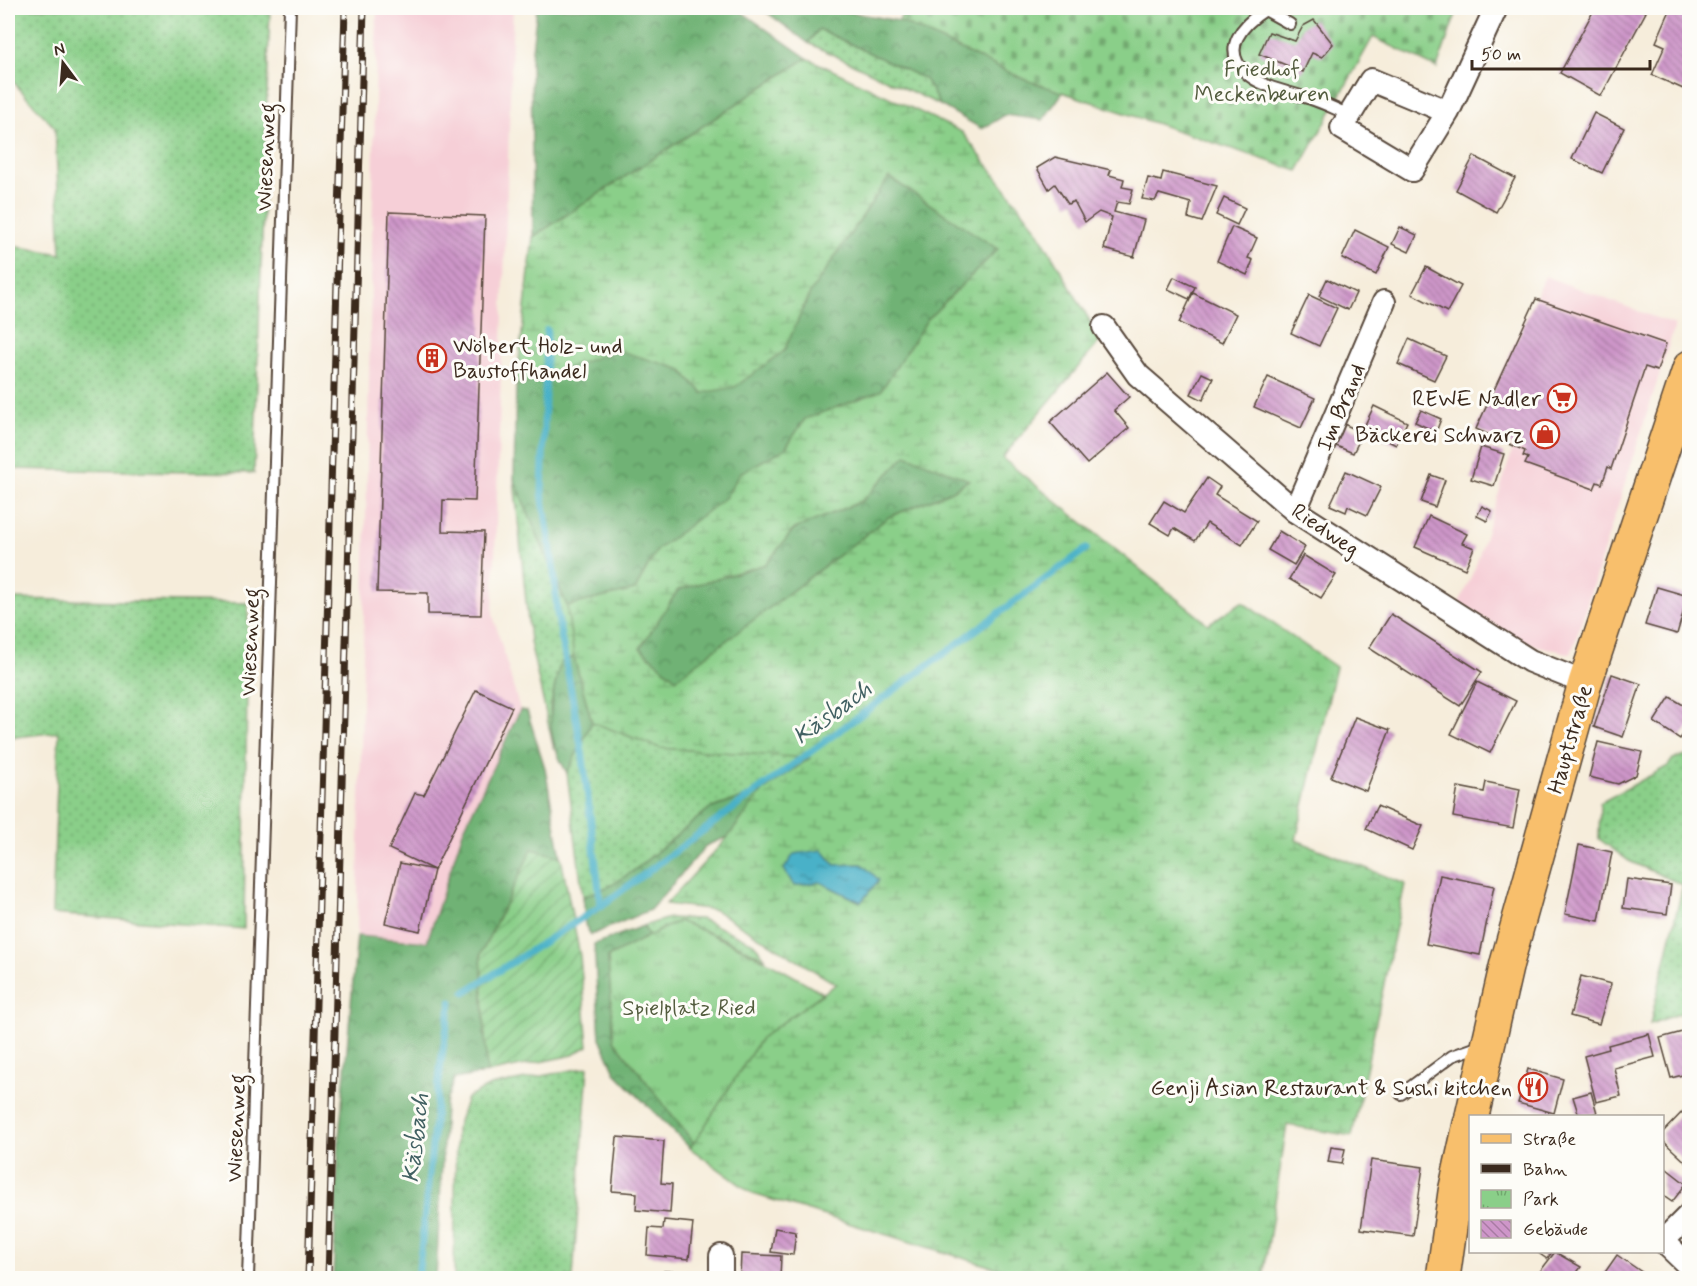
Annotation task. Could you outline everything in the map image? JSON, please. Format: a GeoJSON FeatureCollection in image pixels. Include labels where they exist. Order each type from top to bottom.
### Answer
{"type":"FeatureCollection","features":[{"type":"Feature","properties":{"kind":"main road","name":"Hauptstraße"},"geometry":{"type":"LineString","coordinates":[[1472,1115],[1507,963],[1585,683],[1689,368]]}},
{"type":"Feature","properties":{"kind":"main road"},"geometry":{"type":"LineString","coordinates":[[1443,1278],[1455,1192],[1469,1129]]}},
{"type":"Feature","properties":{"kind":"street"},"geometry":{"type":"LineString","coordinates":[[1448,112],[1371,80],[1342,128],[1412,170],[1448,112],[1496,8]]}},
{"type":"Feature","properties":{"kind":"street","name":"Im Brand"},"geometry":{"type":"LineString","coordinates":[[1295,511],[1384,302]]}},
{"type":"Feature","properties":{"kind":"street","name":"Riedweg"},"geometry":{"type":"LineString","coordinates":[[1104,327],[1138,375],[1295,511],[1530,661],[1585,683]]}},
{"type":"Feature","properties":{"kind":"street"},"geometry":{"type":"LineString","coordinates":[[1664,1240],[1689,1214]]}},
{"type":"Feature","properties":{"kind":"street"},"geometry":{"type":"LineString","coordinates":[[1664,1242],[1689,1267]]}},
{"type":"Feature","properties":{"kind":"lane","name":"Wiesenweg"},"geometry":{"type":"LineString","coordinates":[[248,1278],[290,8]]}},
{"type":"Feature","properties":{"kind":"lane"},"geometry":{"type":"LineString","coordinates":[[1290,24],[1265,10],[1248,21],[1236,37],[1235,57],[1246,74],[1273,87],[1350,115]]}},
{"type":"Feature","properties":{"kind":"lane"},"geometry":{"type":"LineString","coordinates":[[1401,1094],[1452,1056],[1489,1043]]}},
{"type":"Feature","properties":{"kind":"shaded area"},"geometry":{"type":"Polygon","coordinates":[[[377,8],[513,8],[493,615],[520,710],[463,831],[427,942],[357,936],[377,8]]]}},
{"type":"Feature","properties":{"kind":"shaded area"},"geometry":{"type":"Polygon","coordinates":[[[1545,276],[1675,325],[1571,654],[1523,642],[1459,603],[1475,568],[1512,446],[1476,429],[1545,276]]]}},
{"type":"Feature","properties":{"kind":"green space"},"geometry":{"type":"Polygon","coordinates":[[[8,8],[270,8],[254,473],[8,469],[8,245],[61,254],[55,128],[8,76],[8,8]]]}},
{"type":"Feature","properties":{"kind":"green space"},"geometry":{"type":"Polygon","coordinates":[[[537,8],[736,8],[807,58],[533,237],[531,58],[537,8]]]}},
{"type":"Feature","properties":{"kind":"green space"},"geometry":{"type":"Polygon","coordinates":[[[761,8],[828,8],[899,21],[1026,80],[1064,91],[1043,120],[1005,115],[982,129],[940,105],[925,79],[819,29],[808,43],[761,8]]]}},
{"type":"Feature","properties":{"kind":"green space","name":"Friedhof Meckenbeuren"},"geometry":{"type":"Polygon","coordinates":[[[905,8],[1458,8],[1437,68],[1373,37],[1298,171],[1026,80],[899,21],[905,8]]]}},
{"type":"Feature","properties":{"kind":"green space"},"geometry":{"type":"Polygon","coordinates":[[[819,29],[925,79],[940,105],[808,43],[819,29]]]}},
{"type":"Feature","properties":{"kind":"green space"},"geometry":{"type":"Polygon","coordinates":[[[807,58],[962,132],[1036,228],[1101,340],[1002,458],[1208,624],[1242,602],[1336,667],[1296,840],[1405,884],[1352,1136],[1287,1125],[1263,1278],[1040,1278],[999,1269],[753,1194],[690,1148],[761,1038],[836,984],[715,910],[666,904],[728,837],[762,792],[810,758],[660,748],[592,722],[574,657],[567,606],[635,590],[657,550],[726,497],[740,473],[785,449],[805,419],[881,391],[927,320],[998,249],[889,177],[810,293],[784,351],[735,387],[703,393],[680,369],[617,350],[516,386],[533,237],[807,58]],[[906,455],[862,501],[794,529],[766,564],[678,590],[640,648],[676,679],[889,517],[952,491],[969,480],[906,455]],[[822,850],[794,886],[820,882],[860,902],[862,864],[835,865],[822,850]]]}},
{"type":"Feature","properties":{"kind":"green space"},"geometry":{"type":"Polygon","coordinates":[[[889,177],[998,249],[927,320],[881,391],[805,419],[785,449],[740,473],[726,497],[657,550],[635,590],[567,606],[514,479],[516,386],[617,349],[680,369],[703,393],[784,351],[810,293],[889,177]]]}},
{"type":"Feature","properties":{"kind":"green space"},"geometry":{"type":"Polygon","coordinates":[[[906,455],[970,479],[952,491],[889,517],[676,679],[640,648],[678,590],[766,564],[794,529],[862,501],[906,455]]]}},
{"type":"Feature","properties":{"kind":"green space"},"geometry":{"type":"Polygon","coordinates":[[[514,479],[567,606],[574,657],[560,663],[550,709],[554,750],[530,642],[514,479]]]}},
{"type":"Feature","properties":{"kind":"green space"},"geometry":{"type":"Polygon","coordinates":[[[8,599],[248,603],[244,929],[52,914],[59,732],[8,738],[8,599]]]}},
{"type":"Feature","properties":{"kind":"green space"},"geometry":{"type":"Polygon","coordinates":[[[574,657],[592,722],[567,773],[554,745],[551,706],[560,663],[574,657]]]}},
{"type":"Feature","properties":{"kind":"green space"},"geometry":{"type":"Polygon","coordinates":[[[520,710],[527,711],[545,768],[561,857],[532,850],[481,954],[487,1073],[454,1079],[445,1105],[436,1278],[333,1278],[339,1138],[357,936],[427,942],[463,831],[520,710]]]}},
{"type":"Feature","properties":{"kind":"green space"},"geometry":{"type":"Polygon","coordinates":[[[592,722],[660,748],[811,757],[762,792],[709,809],[636,869],[612,885],[583,897],[567,773],[592,722]]]}},
{"type":"Feature","properties":{"kind":"green space"},"geometry":{"type":"Polygon","coordinates":[[[1689,754],[1689,1010],[1650,1024],[1683,885],[1629,861],[1599,839],[1600,803],[1668,766],[1673,759],[1689,754]]]}},
{"type":"Feature","properties":{"kind":"green space"},"geometry":{"type":"Polygon","coordinates":[[[762,792],[728,837],[707,845],[650,910],[591,935],[585,925],[583,897],[612,885],[636,869],[709,809],[762,792]]]}},
{"type":"Feature","properties":{"kind":"green space"},"geometry":{"type":"Polygon","coordinates":[[[532,849],[561,857],[580,956],[588,1046],[573,1055],[487,1073],[481,954],[532,849]]]}},
{"type":"Feature","properties":{"kind":"green space"},"geometry":{"type":"Polygon","coordinates":[[[669,918],[701,919],[754,943],[766,959],[720,937],[678,921],[649,936],[643,926],[669,918]]]}},
{"type":"Feature","properties":{"kind":"green space","name":"Spielplatz Ried"},"geometry":{"type":"Polygon","coordinates":[[[678,921],[716,936],[823,993],[761,1038],[694,1143],[614,1040],[608,957],[678,921]]]}},
{"type":"Feature","properties":{"kind":"green space"},"geometry":{"type":"Polygon","coordinates":[[[643,926],[649,936],[608,957],[614,1040],[694,1143],[690,1148],[616,1074],[600,1038],[594,944],[643,926]]]}},
{"type":"Feature","properties":{"kind":"green space"},"geometry":{"type":"Polygon","coordinates":[[[588,1067],[573,1278],[454,1278],[456,1130],[467,1098],[490,1086],[588,1067]]]}},
{"type":"Feature","properties":{"kind":"water"},"geometry":{"type":"Polygon","coordinates":[[[822,850],[835,865],[862,864],[879,880],[861,902],[820,882],[794,886],[784,869],[794,854],[822,850]]]}},
{"type":"Feature","properties":{"kind":"building"},"geometry":{"type":"Polygon","coordinates":[[[1595,8],[1638,8],[1646,12],[1601,96],[1560,73],[1595,8]]]}},
{"type":"Feature","properties":{"kind":"building"},"geometry":{"type":"Polygon","coordinates":[[[1671,8],[1690,8],[1690,92],[1652,75],[1665,46],[1656,42],[1671,8]]]}},
{"type":"Feature","properties":{"kind":"building"},"geometry":{"type":"Polygon","coordinates":[[[1314,20],[1333,44],[1322,57],[1312,53],[1303,72],[1259,54],[1269,32],[1295,41],[1303,26],[1314,20]]]}},
{"type":"Feature","properties":{"kind":"building"},"geometry":{"type":"Polygon","coordinates":[[[1594,113],[1624,128],[1602,173],[1572,159],[1594,113]]]}},
{"type":"Feature","properties":{"kind":"building"},"geometry":{"type":"Polygon","coordinates":[[[1474,156],[1515,178],[1496,212],[1456,190],[1474,156]]]}},
{"type":"Feature","properties":{"kind":"building"},"geometry":{"type":"Polygon","coordinates":[[[1055,157],[1111,170],[1109,175],[1124,179],[1122,187],[1133,189],[1129,204],[1117,202],[1114,212],[1144,220],[1134,257],[1104,249],[1112,217],[1099,212],[1085,222],[1074,201],[1068,204],[1055,184],[1049,189],[1037,168],[1055,157]]]}},
{"type":"Feature","properties":{"kind":"building"},"geometry":{"type":"Polygon","coordinates":[[[1163,172],[1217,186],[1202,222],[1188,218],[1191,203],[1159,194],[1155,201],[1142,199],[1148,178],[1161,181],[1163,172]]]}},
{"type":"Feature","properties":{"kind":"building"},"geometry":{"type":"Polygon","coordinates":[[[1224,198],[1245,208],[1237,225],[1216,215],[1224,198]]]}},
{"type":"Feature","properties":{"kind":"building","name":"Wölpert Holz- und Baustoffhandel"},"geometry":{"type":"Polygon","coordinates":[[[389,212],[485,216],[475,501],[443,500],[442,531],[484,532],[481,615],[428,614],[428,593],[377,592],[389,212]]]}},
{"type":"Feature","properties":{"kind":"building"},"geometry":{"type":"Polygon","coordinates":[[[1232,227],[1257,238],[1248,258],[1253,260],[1247,275],[1217,261],[1232,227]]]}},
{"type":"Feature","properties":{"kind":"building"},"geometry":{"type":"Polygon","coordinates":[[[1400,227],[1417,235],[1409,252],[1392,244],[1400,227]]]}},
{"type":"Feature","properties":{"kind":"building"},"geometry":{"type":"Polygon","coordinates":[[[1355,230],[1389,247],[1376,275],[1342,258],[1355,230]]]}},
{"type":"Feature","properties":{"kind":"building"},"geometry":{"type":"Polygon","coordinates":[[[1426,267],[1461,286],[1447,312],[1412,294],[1426,267]]]}},
{"type":"Feature","properties":{"kind":"building"},"geometry":{"type":"Polygon","coordinates":[[[1174,277],[1195,287],[1189,299],[1168,289],[1174,277]]]}},
{"type":"Feature","properties":{"kind":"building"},"geometry":{"type":"Polygon","coordinates":[[[1327,279],[1356,293],[1348,310],[1319,296],[1327,279]]]}},
{"type":"Feature","properties":{"kind":"building"},"geometry":{"type":"Polygon","coordinates":[[[1193,293],[1236,314],[1222,343],[1179,323],[1193,293]]]}},
{"type":"Feature","properties":{"kind":"building"},"geometry":{"type":"Polygon","coordinates":[[[1309,295],[1337,308],[1319,346],[1291,333],[1309,295]]]}},
{"type":"Feature","properties":{"kind":"building","name":"REWE Nadler"},"geometry":{"type":"Polygon","coordinates":[[[1536,299],[1666,344],[1657,371],[1645,367],[1611,469],[1608,467],[1602,484],[1597,482],[1594,489],[1525,464],[1528,458],[1523,456],[1525,451],[1476,429],[1536,299]]]}},
{"type":"Feature","properties":{"kind":"building"},"geometry":{"type":"Polygon","coordinates":[[[1409,339],[1446,356],[1434,380],[1398,364],[1409,339]]]}},
{"type":"Feature","properties":{"kind":"building"},"geometry":{"type":"Polygon","coordinates":[[[1107,372],[1129,397],[1114,410],[1129,428],[1087,464],[1050,422],[1107,372]]]}},
{"type":"Feature","properties":{"kind":"building"},"geometry":{"type":"Polygon","coordinates":[[[1202,373],[1213,378],[1203,400],[1191,394],[1202,373]]]}},
{"type":"Feature","properties":{"kind":"building"},"geometry":{"type":"Polygon","coordinates":[[[1268,377],[1315,398],[1301,428],[1254,407],[1268,377]]]}},
{"type":"Feature","properties":{"kind":"building"},"geometry":{"type":"Polygon","coordinates":[[[1374,406],[1407,422],[1396,445],[1363,429],[1374,406]]]}},
{"type":"Feature","properties":{"kind":"building"},"geometry":{"type":"Polygon","coordinates":[[[1421,410],[1441,419],[1436,432],[1415,422],[1421,410]]]}},
{"type":"Feature","properties":{"kind":"building"},"geometry":{"type":"Polygon","coordinates":[[[1344,424],[1363,433],[1353,453],[1334,445],[1344,424]]]}},
{"type":"Feature","properties":{"kind":"building"},"geometry":{"type":"Polygon","coordinates":[[[1481,447],[1504,454],[1494,486],[1471,479],[1481,447]]]}},
{"type":"Feature","properties":{"kind":"building"},"geometry":{"type":"Polygon","coordinates":[[[1346,471],[1381,487],[1367,515],[1348,506],[1346,512],[1330,505],[1346,471]]]}},
{"type":"Feature","properties":{"kind":"building"},"geometry":{"type":"Polygon","coordinates":[[[1431,475],[1445,480],[1435,507],[1421,502],[1431,475]]]}},
{"type":"Feature","properties":{"kind":"building"},"geometry":{"type":"Polygon","coordinates":[[[1207,478],[1220,487],[1215,495],[1257,521],[1242,545],[1207,523],[1195,541],[1174,528],[1170,535],[1150,523],[1164,501],[1184,513],[1207,478]]]}},
{"type":"Feature","properties":{"kind":"building"},"geometry":{"type":"Polygon","coordinates":[[[1482,506],[1492,511],[1487,521],[1477,516],[1482,506]]]}},
{"type":"Feature","properties":{"kind":"building"},"geometry":{"type":"Polygon","coordinates":[[[1429,516],[1467,534],[1462,543],[1474,548],[1465,569],[1415,547],[1429,516]]]}},
{"type":"Feature","properties":{"kind":"building"},"geometry":{"type":"Polygon","coordinates":[[[1279,531],[1305,547],[1294,565],[1268,550],[1279,531]]]}},
{"type":"Feature","properties":{"kind":"building"},"geometry":{"type":"Polygon","coordinates":[[[1303,555],[1336,575],[1321,598],[1289,579],[1303,555]]]}},
{"type":"Feature","properties":{"kind":"building"},"geometry":{"type":"Polygon","coordinates":[[[1657,587],[1688,596],[1677,634],[1645,625],[1657,587]]]}},
{"type":"Feature","properties":{"kind":"building"},"geometry":{"type":"Polygon","coordinates":[[[1391,614],[1482,672],[1460,706],[1369,648],[1391,614]]]}},
{"type":"Feature","properties":{"kind":"building"},"geometry":{"type":"Polygon","coordinates":[[[1612,674],[1641,684],[1623,737],[1594,727],[1612,674]]]}},
{"type":"Feature","properties":{"kind":"building"},"geometry":{"type":"Polygon","coordinates":[[[1477,682],[1516,701],[1490,753],[1451,734],[1477,682]]]}},
{"type":"Feature","properties":{"kind":"building"},"geometry":{"type":"Polygon","coordinates":[[[476,690],[512,707],[434,870],[389,849],[415,793],[424,795],[476,690]]]}},
{"type":"Feature","properties":{"kind":"building"},"geometry":{"type":"Polygon","coordinates":[[[1670,697],[1690,709],[1690,725],[1680,739],[1654,722],[1670,697]]]}},
{"type":"Feature","properties":{"kind":"building"},"geometry":{"type":"Polygon","coordinates":[[[1355,717],[1390,730],[1366,791],[1331,777],[1355,717]]]}},
{"type":"Feature","properties":{"kind":"building"},"geometry":{"type":"Polygon","coordinates":[[[1598,742],[1642,752],[1636,775],[1618,784],[1589,777],[1598,742]]]}},
{"type":"Feature","properties":{"kind":"building"},"geometry":{"type":"Polygon","coordinates":[[[1486,782],[1520,789],[1513,828],[1453,817],[1458,787],[1484,792],[1486,782]]]}},
{"type":"Feature","properties":{"kind":"building"},"geometry":{"type":"Polygon","coordinates":[[[1377,806],[1423,826],[1412,850],[1366,829],[1377,806]]]}},
{"type":"Feature","properties":{"kind":"building"},"geometry":{"type":"Polygon","coordinates":[[[1579,845],[1612,852],[1599,921],[1565,914],[1579,845]]]}},
{"type":"Feature","properties":{"kind":"building"},"geometry":{"type":"Polygon","coordinates":[[[400,863],[434,870],[420,931],[385,923],[400,863]]]}},
{"type":"Feature","properties":{"kind":"building"},"geometry":{"type":"Polygon","coordinates":[[[1440,875],[1494,886],[1480,955],[1426,944],[1440,875]]]}},
{"type":"Feature","properties":{"kind":"building"},"geometry":{"type":"Polygon","coordinates":[[[1627,879],[1671,885],[1667,914],[1623,908],[1627,879]]]}},
{"type":"Feature","properties":{"kind":"building"},"geometry":{"type":"Polygon","coordinates":[[[1581,976],[1611,984],[1599,1024],[1570,1016],[1581,976]]]}},
{"type":"Feature","properties":{"kind":"building"},"geometry":{"type":"Polygon","coordinates":[[[1686,1031],[1690,1044],[1690,1073],[1671,1078],[1660,1038],[1686,1031]]]}},
{"type":"Feature","properties":{"kind":"building"},"geometry":{"type":"Polygon","coordinates":[[[1649,1034],[1655,1057],[1614,1068],[1621,1096],[1596,1102],[1584,1056],[1609,1049],[1608,1045],[1649,1034]]]}},
{"type":"Feature","properties":{"kind":"building"},"geometry":{"type":"Polygon","coordinates":[[[1528,1069],[1563,1079],[1554,1113],[1518,1103],[1528,1069]]]}},
{"type":"Feature","properties":{"kind":"building"},"geometry":{"type":"Polygon","coordinates":[[[1591,1092],[1597,1113],[1579,1115],[1573,1097],[1591,1092]]]}},
{"type":"Feature","properties":{"kind":"building"},"geometry":{"type":"Polygon","coordinates":[[[1688,1106],[1690,1107],[1690,1166],[1664,1142],[1664,1131],[1688,1106]]]}},
{"type":"Feature","properties":{"kind":"building"},"geometry":{"type":"Polygon","coordinates":[[[617,1137],[664,1141],[661,1183],[672,1184],[670,1213],[636,1210],[637,1193],[612,1191],[617,1137]]]}},
{"type":"Feature","properties":{"kind":"building"},"geometry":{"type":"Polygon","coordinates":[[[1331,1147],[1345,1149],[1342,1164],[1328,1162],[1331,1147]]]}},
{"type":"Feature","properties":{"kind":"building"},"geometry":{"type":"Polygon","coordinates":[[[1371,1160],[1423,1167],[1413,1236],[1361,1229],[1371,1160]]]}},
{"type":"Feature","properties":{"kind":"building"},"geometry":{"type":"Polygon","coordinates":[[[1667,1169],[1686,1184],[1672,1202],[1664,1196],[1664,1173],[1667,1169]]]}},
{"type":"Feature","properties":{"kind":"building"},"geometry":{"type":"Polygon","coordinates":[[[664,1220],[693,1223],[689,1259],[647,1255],[649,1228],[663,1229],[664,1220]]]}},
{"type":"Feature","properties":{"kind":"building"},"geometry":{"type":"Polygon","coordinates":[[[775,1228],[796,1232],[793,1255],[771,1252],[775,1228]]]}},
{"type":"Feature","properties":{"kind":"building"},"geometry":{"type":"Polygon","coordinates":[[[1538,1253],[1551,1253],[1547,1259],[1538,1253]]]}},
{"type":"Feature","properties":{"kind":"building"},"geometry":{"type":"Polygon","coordinates":[[[1554,1253],[1581,1267],[1573,1278],[1535,1278],[1554,1253]]]}},
{"type":"Feature","properties":{"kind":"building"},"geometry":{"type":"Polygon","coordinates":[[[741,1254],[781,1256],[780,1278],[740,1278],[741,1254]]]}},
{"type":"Feature","properties":{"kind":"building"},"geometry":{"type":"Polygon","coordinates":[[[1617,1255],[1649,1277],[1601,1278],[1617,1255]]]}},
{"type":"Feature","properties":{"kind":"building"},"geometry":{"type":"Polygon","coordinates":[[[664,1271],[693,1272],[693,1278],[664,1278],[664,1271]]]}},
{"type":"Feature","properties":{"kind":"waterway","name":"Käsbach"},"geometry":{"type":"LineString","coordinates":[[547,330],[542,492],[554,572],[557,613],[583,757],[601,906]]}},
{"type":"Feature","properties":{"kind":"waterway","name":"Käsbach"},"geometry":{"type":"LineString","coordinates":[[465,992],[601,906],[1086,549]]}},
{"type":"Feature","properties":{"kind":"waterway","name":"Käsbach"},"geometry":{"type":"LineString","coordinates":[[418,1278],[441,1062],[451,1002]]}},
{"type":"Feature","properties":{"kind":"railway"},"geometry":{"type":"LineString","coordinates":[[308,1278],[345,8]]}},
{"type":"Feature","properties":{"kind":"railway"},"geometry":{"type":"LineString","coordinates":[[328,1278],[364,8]]}},
{"type":"Feature","properties":{"kind":"place","name":"Wölpert Holz- und Baustoffhandel"},"geometry":{"type":"Point","coordinates":[432,358]}},
{"type":"Feature","properties":{"kind":"place","name":"REWE Nadler"},"geometry":{"type":"Point","coordinates":[1562,398]}},
{"type":"Feature","properties":{"kind":"place","name":"Bäckerei Schwarz"},"geometry":{"type":"Point","coordinates":[1545,434]}},
{"type":"Feature","properties":{"kind":"place","name":"Genji Asian Restaurant & Sushi kitchen"},"geometry":{"type":"Point","coordinates":[1533,1087]}}]}
